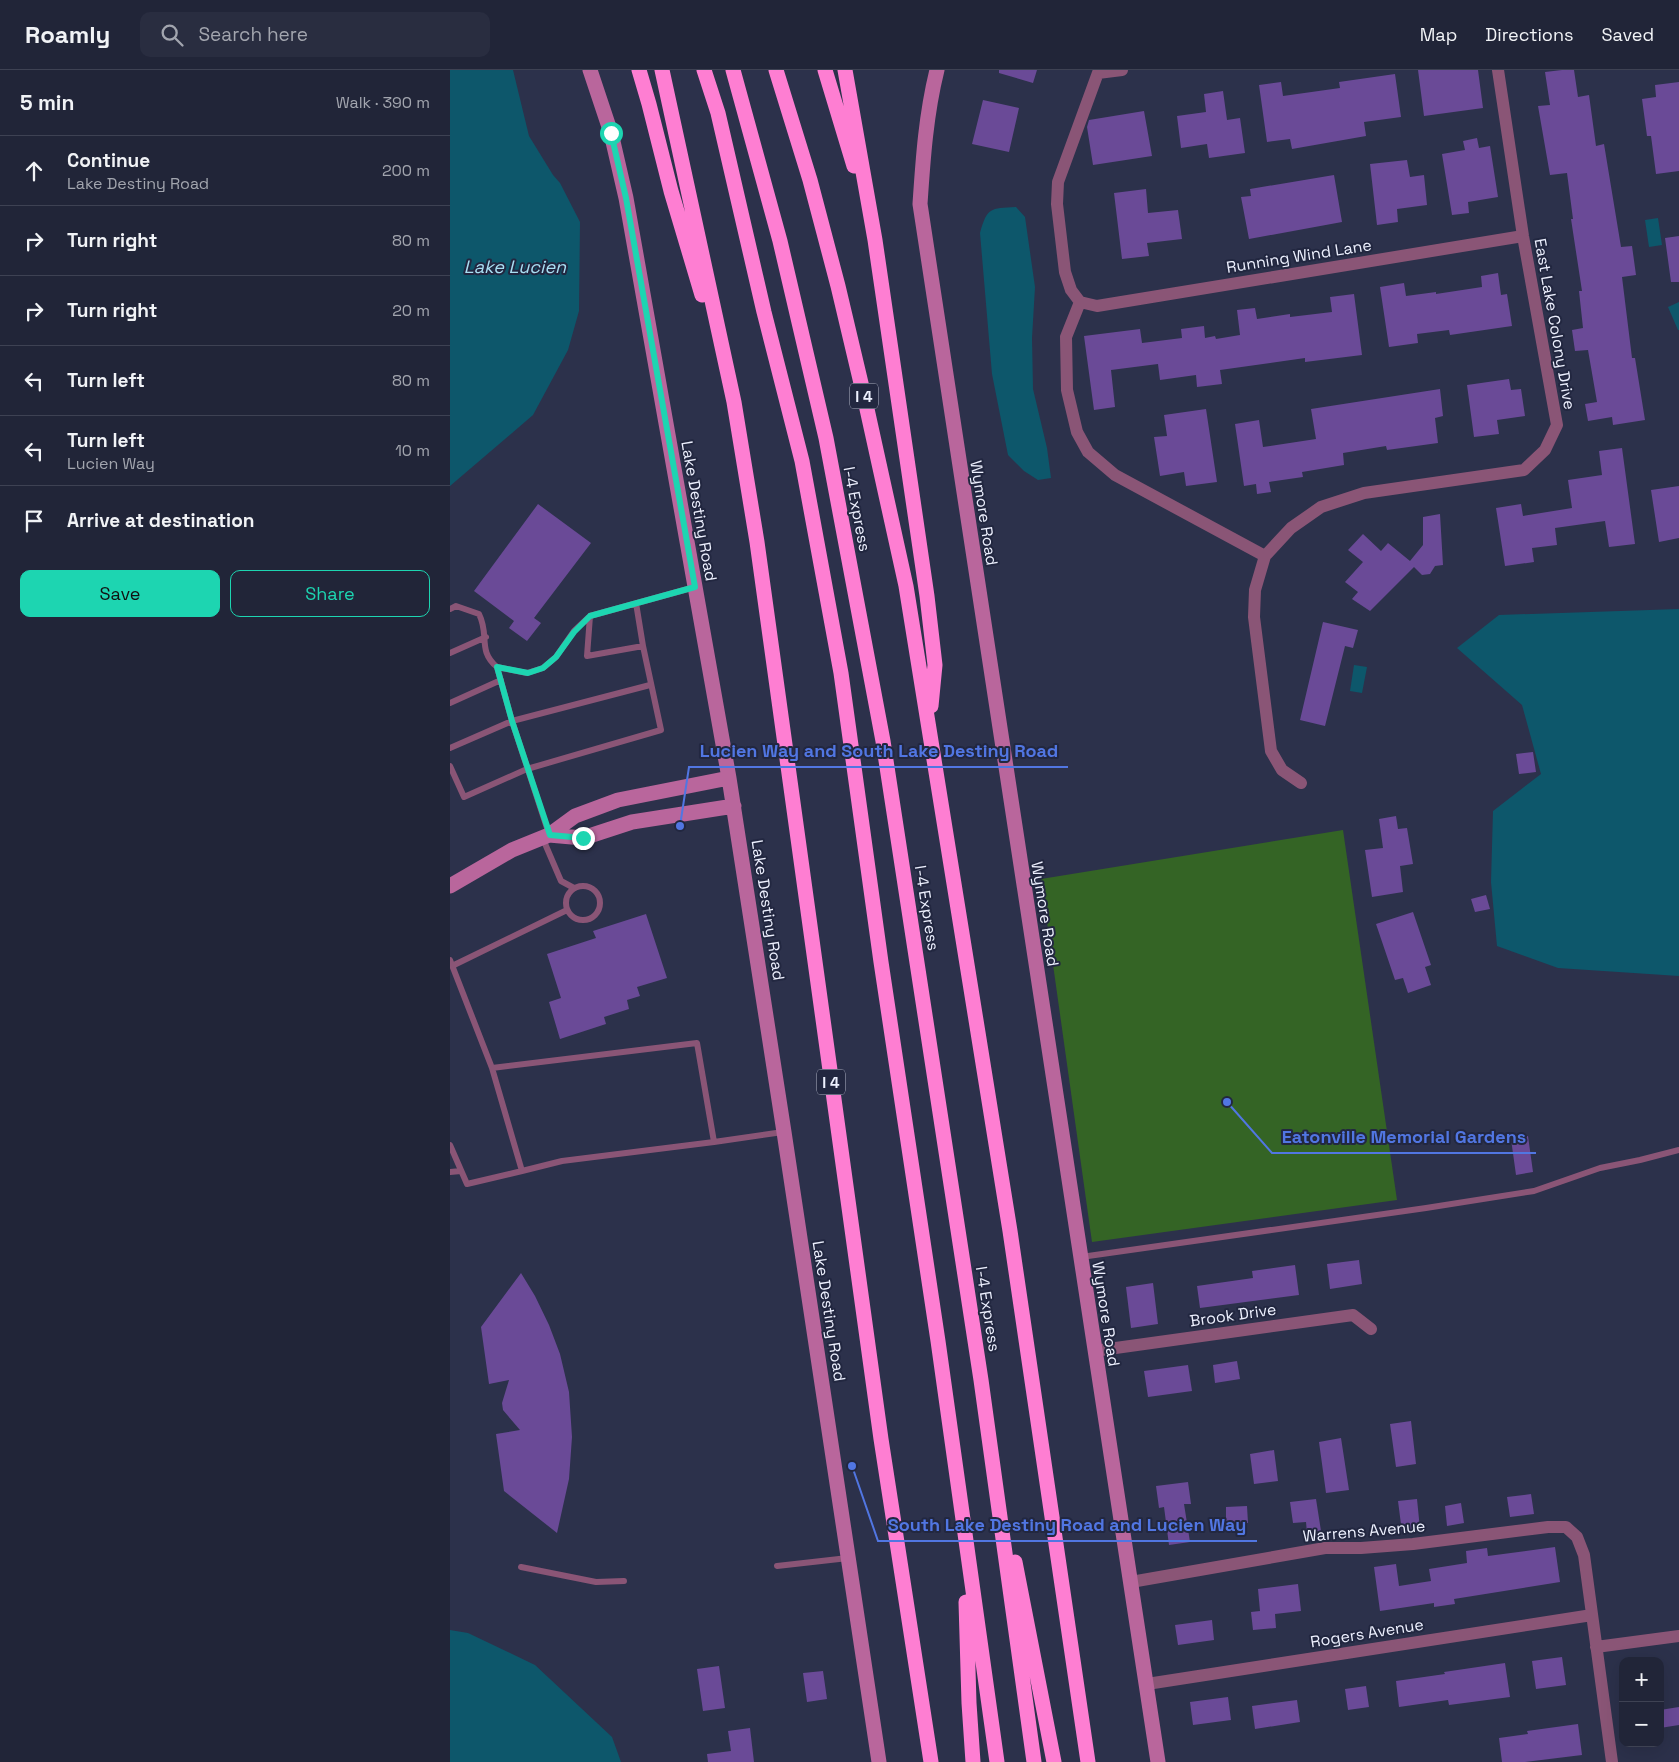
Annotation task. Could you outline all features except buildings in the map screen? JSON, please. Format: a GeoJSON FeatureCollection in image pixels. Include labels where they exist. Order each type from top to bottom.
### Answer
{"type":"FeatureCollection","features":[{"type":"Feature","properties":{"kind":"highway"},"geometry":{"type":"LineString","coordinates":[[639,70],[671,190],[734,402]]}},
{"type":"Feature","properties":{"kind":"highway","name":"I 4"},"geometry":{"type":"LineString","coordinates":[[662,70],[734,402],[757,542],[893,1522],[931,1762]]}},
{"type":"Feature","properties":{"kind":"highway"},"geometry":{"type":"LineString","coordinates":[[704,70],[718,113],[764,312],[802,461],[841,673],[881,962],[998,1762]]}},
{"type":"Feature","properties":{"kind":"highway","name":"I-4 Express"},"geometry":{"type":"LineString","coordinates":[[732,70],[782,250],[826,438],[862,627],[898,836],[979,1370],[1034,1762]]}},
{"type":"Feature","properties":{"kind":"highway","name":"I 4"},"geometry":{"type":"LineString","coordinates":[[776,70],[838,286],[906,586],[1012,1240],[1088,1762]]}},
{"type":"Feature","properties":{"kind":"highway"},"geometry":{"type":"LineString","coordinates":[[825,70],[875,240]]}},
{"type":"Feature","properties":{"kind":"highway"},"geometry":{"type":"LineString","coordinates":[[845,70],[875,240],[924,577],[935,665],[929,727]]}},
{"type":"Feature","properties":{"kind":"highway"},"geometry":{"type":"LineString","coordinates":[[994,1484],[1005,1512],[1054,1762]]}},
{"type":"Feature","properties":{"kind":"highway"},"geometry":{"type":"LineString","coordinates":[[965,1533],[969,1703],[973,1762]]}},
{"type":"Feature","properties":{"kind":"street","name":"Lake Destiny Road"},"geometry":{"type":"LineString","coordinates":[[590,70],[609,125],[626,198],[734,806],[879,1762]]}},
{"type":"Feature","properties":{"kind":"street","name":"Wymore Road"},"geometry":{"type":"LineString","coordinates":[[938,70],[931,95],[920,204],[1158,1762]]}},
{"type":"Feature","properties":{"kind":"street"},"geometry":{"type":"LineString","coordinates":[[1122,70],[1098,72],[1058,182],[1057,204],[1064,272],[1071,290],[1080,302],[1066,337],[1067,390],[1077,432],[1088,452],[1115,475],[1265,556]]}},
{"type":"Feature","properties":{"kind":"street","name":"East Lake Colony Drive"},"geometry":{"type":"LineString","coordinates":[[1301,783],[1282,770],[1271,751],[1254,617],[1255,590],[1265,556],[1291,528],[1321,507],[1364,493],[1524,470],[1545,450],[1557,425],[1523,236],[1498,70]]}},
{"type":"Feature","properties":{"kind":"street","name":"Running Wind Lane"},"geometry":{"type":"LineString","coordinates":[[1080,302],[1097,306],[1523,236]]}},
{"type":"Feature","properties":{"kind":"street"},"geometry":{"type":"LineString","coordinates":[[450,886],[512,850],[546,836],[575,816],[618,800],[729,778]]}},
{"type":"Feature","properties":{"kind":"street"},"geometry":{"type":"LineString","coordinates":[[546,836],[583,838],[632,822],[734,806]]}},
{"type":"Feature","properties":{"kind":"street","name":"Brook Drive"},"geometry":{"type":"LineString","coordinates":[[1094,1351],[1353,1315],[1371,1329]]}},
{"type":"Feature","properties":{"kind":"street","name":"Warrens Avenue"},"geometry":{"type":"LineString","coordinates":[[1131,1582],[1324,1548],[1361,1548],[1413,1544],[1548,1527],[1566,1527],[1577,1537],[1584,1555],[1612,1762]]}},
{"type":"Feature","properties":{"kind":"street","name":"Rogers Avenue"},"geometry":{"type":"LineString","coordinates":[[1146,1684],[1592,1615]]}},
{"type":"Feature","properties":{"kind":"street"},"geometry":{"type":"LineString","coordinates":[[1596,1647],[1679,1636]]}},
{"type":"Feature","properties":{"kind":"lane"},"geometry":{"type":"LineString","coordinates":[[450,609],[456,606],[479,614],[484,624],[485,650],[490,661],[497,667],[528,673],[543,668],[556,657],[574,632],[590,616],[695,587]]}},
{"type":"Feature","properties":{"kind":"lane"},"geometry":{"type":"LineString","coordinates":[[450,766],[464,797],[527,769],[661,730],[650,685],[636,603]]}},
{"type":"Feature","properties":{"kind":"lane"},"geometry":{"type":"LineString","coordinates":[[590,616],[587,656],[643,646]]}},
{"type":"Feature","properties":{"kind":"lane"},"geometry":{"type":"LineString","coordinates":[[450,653],[486,637]]}},
{"type":"Feature","properties":{"kind":"lane"},"geometry":{"type":"LineString","coordinates":[[497,667],[561,881],[574,888]]}},
{"type":"Feature","properties":{"kind":"lane"},"geometry":{"type":"LineString","coordinates":[[450,703],[501,680]]}},
{"type":"Feature","properties":{"kind":"lane"},"geometry":{"type":"LineString","coordinates":[[450,748],[512,721],[650,685]]}},
{"type":"Feature","properties":{"kind":"lane"},"geometry":{"type":"LineString","coordinates":[[579,886],[590,888],[598,895],[600,906],[594,916],[584,920],[573,917],[567,910],[567,897],[574,888],[579,886]]}},
{"type":"Feature","properties":{"kind":"lane"},"geometry":{"type":"LineString","coordinates":[[522,1171],[492,1068],[451,963],[567,910]]}},
{"type":"Feature","properties":{"kind":"lane"},"geometry":{"type":"LineString","coordinates":[[492,1068],[697,1043],[714,1142]]}},
{"type":"Feature","properties":{"kind":"lane"},"geometry":{"type":"LineString","coordinates":[[450,1145],[467,1184],[562,1161],[784,1132]]}},
{"type":"Feature","properties":{"kind":"lane"},"geometry":{"type":"LineString","coordinates":[[1080,1258],[1534,1191],[1600,1168],[1679,1150]]}},
{"type":"Feature","properties":{"kind":"lane"},"geometry":{"type":"LineString","coordinates":[[450,1172],[461,1171]]}},
{"type":"Feature","properties":{"kind":"lane"},"geometry":{"type":"LineString","coordinates":[[777,1566],[849,1558]]}},
{"type":"Feature","properties":{"kind":"lane"},"geometry":{"type":"LineString","coordinates":[[521,1567],[596,1582],[624,1581]]}},
{"type":"Feature","properties":{"kind":"green space"},"geometry":{"type":"Polygon","coordinates":[[[1343,830],[1397,1200],[1092,1242],[1041,879],[1343,830]]]}},
{"type":"Feature","properties":{"kind":"water","name":"Lake Lucien"},"geometry":{"type":"Polygon","coordinates":[[[450,70],[513,70],[529,136],[560,183],[580,222],[579,311],[568,350],[533,415],[450,486],[450,70]]]}},
{"type":"Feature","properties":{"kind":"water"},"geometry":{"type":"Polygon","coordinates":[[[1016,207],[1025,217],[1035,287],[1032,338],[1033,389],[1047,448],[1051,478],[1038,480],[1024,471],[1008,455],[992,374],[980,233],[985,219],[991,211],[1000,208],[1016,207]]]}},
{"type":"Feature","properties":{"kind":"water"},"geometry":{"type":"Polygon","coordinates":[[[1658,218],[1662,245],[1649,247],[1645,220],[1658,218]]]}},
{"type":"Feature","properties":{"kind":"water"},"geometry":{"type":"Polygon","coordinates":[[[1679,302],[1679,330],[1678,330],[1668,307],[1679,302]]]}},
{"type":"Feature","properties":{"kind":"water"},"geometry":{"type":"Polygon","coordinates":[[[1679,609],[1679,976],[1558,968],[1497,946],[1491,882],[1493,811],[1541,774],[1522,705],[1457,648],[1499,615],[1679,609]]]}},
{"type":"Feature","properties":{"kind":"water"},"geometry":{"type":"Polygon","coordinates":[[[1354,665],[1367,667],[1362,693],[1350,691],[1354,665]]]}},
{"type":"Feature","properties":{"kind":"water"},"geometry":{"type":"Polygon","coordinates":[[[450,1630],[468,1633],[535,1665],[612,1737],[621,1762],[450,1762],[450,1630]]]}},
{"type":"Feature","properties":{"kind":"place","name":"Lucien Way and South Lake Destiny Road"},"geometry":{"type":"Point","coordinates":[680,826]}},
{"type":"Feature","properties":{"kind":"place","name":"Eatonville Memorial Gardens"},"geometry":{"type":"Point","coordinates":[1227,1102]}},
{"type":"Feature","properties":{"kind":"place","name":"South Lake Destiny Road and Lucien Way"},"geometry":{"type":"Point","coordinates":[852,1466]}},
{"type":"Feature","properties":{"kind":"route"},"geometry":{"type":"LineString","coordinates":[[583,838],[550,835],[533,788],[497,667],[528,673],[543,668],[556,657],[574,632],[590,616],[695,587],[626,198],[611,133]]}}]}
